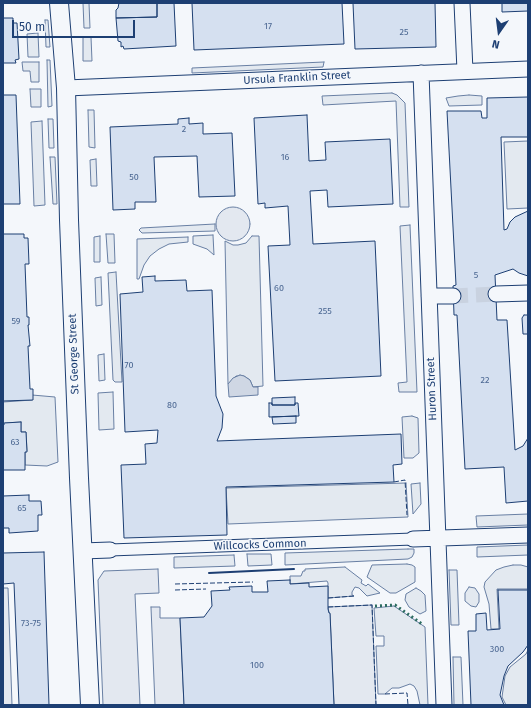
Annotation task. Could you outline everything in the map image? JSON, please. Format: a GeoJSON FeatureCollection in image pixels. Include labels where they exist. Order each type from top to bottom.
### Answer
{"type":"FeatureCollection","features":[{"type":"Feature","properties":{"kind":"street","name":"St George Street"},"geometry":{"type":"LineString","coordinates":[[59,3],[66,88],[68,212],[90,705]]}},
{"type":"Feature","properties":{"kind":"street"},"geometry":{"type":"LineString","coordinates":[[462,3],[465,71]]}},
{"type":"Feature","properties":{"kind":"street","name":"Ursula Franklin Street"},"geometry":{"type":"LineString","coordinates":[[66,88],[528,69]]}},
{"type":"Feature","properties":{"kind":"street","name":"Huron Street"},"geometry":{"type":"LineString","coordinates":[[421,73],[444,705]]}},
{"type":"Feature","properties":{"kind":"street"},"geometry":{"type":"LineString","coordinates":[[496,294],[528,293]]}},
{"type":"Feature","properties":{"kind":"street"},"geometry":{"type":"LineString","coordinates":[[429,296],[453,296]]}},
{"type":"Feature","properties":{"kind":"street","name":"Willcocks Common"},"geometry":{"type":"LineString","coordinates":[[82,551],[528,535]]}},
{"type":"Feature","properties":{"kind":"shaded area"},"geometry":{"type":"Polygon","coordinates":[[[83,3],[89,3],[90,28],[84,28],[83,3]]]}},
{"type":"Feature","properties":{"kind":"shaded area"},"geometry":{"type":"Polygon","coordinates":[[[45,20],[48,20],[50,47],[46,47],[45,20]]]}},
{"type":"Feature","properties":{"kind":"shaded area"},"geometry":{"type":"Polygon","coordinates":[[[38,33],[39,57],[28,57],[27,34],[38,33]]]}},
{"type":"Feature","properties":{"kind":"shaded area"},"geometry":{"type":"Polygon","coordinates":[[[83,37],[91,37],[92,61],[83,61],[83,37]]]}},
{"type":"Feature","properties":{"kind":"shaded area"},"geometry":{"type":"Polygon","coordinates":[[[47,60],[50,60],[52,106],[48,107],[47,60]]]}},
{"type":"Feature","properties":{"kind":"shaded area"},"geometry":{"type":"Polygon","coordinates":[[[22,62],[39,62],[39,82],[31,82],[30,71],[23,71],[22,62]]]}},
{"type":"Feature","properties":{"kind":"shaded area"},"geometry":{"type":"Polygon","coordinates":[[[324,62],[323,67],[192,73],[192,68],[324,62]]]}},
{"type":"Feature","properties":{"kind":"shaded area"},"geometry":{"type":"Polygon","coordinates":[[[30,89],[41,89],[41,107],[31,107],[30,89]]]}},
{"type":"Feature","properties":{"kind":"shaded area"},"geometry":{"type":"Polygon","coordinates":[[[392,93],[397,95],[405,103],[409,207],[400,207],[396,101],[323,105],[322,96],[392,93]]]}},
{"type":"Feature","properties":{"kind":"shaded area"},"geometry":{"type":"Polygon","coordinates":[[[458,96],[482,96],[482,105],[449,106],[446,98],[458,96]]]}},
{"type":"Feature","properties":{"kind":"shaded area"},"geometry":{"type":"Polygon","coordinates":[[[88,110],[94,110],[95,148],[89,147],[88,110]]]}},
{"type":"Feature","properties":{"kind":"shaded area"},"geometry":{"type":"Polygon","coordinates":[[[48,119],[53,119],[54,148],[49,148],[48,119]]]}},
{"type":"Feature","properties":{"kind":"shaded area"},"geometry":{"type":"Polygon","coordinates":[[[42,121],[45,205],[34,206],[31,122],[42,121]]]}},
{"type":"Feature","properties":{"kind":"shaded area"},"geometry":{"type":"Polygon","coordinates":[[[528,141],[528,208],[507,209],[504,142],[528,141]]]}},
{"type":"Feature","properties":{"kind":"shaded area"},"geometry":{"type":"Polygon","coordinates":[[[50,157],[55,157],[57,204],[53,204],[50,157]]]}},
{"type":"Feature","properties":{"kind":"shaded area"},"geometry":{"type":"Polygon","coordinates":[[[96,159],[97,186],[91,186],[90,160],[96,159]]]}},
{"type":"Feature","properties":{"kind":"shaded area"},"geometry":{"type":"Polygon","coordinates":[[[230,207],[236,207],[240,208],[247,214],[250,224],[249,231],[243,238],[236,241],[230,241],[226,240],[219,234],[216,227],[216,221],[217,217],[223,210],[230,207]]]}},
{"type":"Feature","properties":{"kind":"shaded area"},"geometry":{"type":"Polygon","coordinates":[[[215,224],[215,231],[142,233],[139,230],[141,228],[215,224]]]}},
{"type":"Feature","properties":{"kind":"shaded area"},"geometry":{"type":"Polygon","coordinates":[[[410,225],[417,392],[399,392],[398,383],[407,382],[400,226],[410,225]]]}},
{"type":"Feature","properties":{"kind":"shaded area"},"geometry":{"type":"Polygon","coordinates":[[[106,234],[114,234],[115,263],[108,263],[106,234]]]}},
{"type":"Feature","properties":{"kind":"shaded area"},"geometry":{"type":"Polygon","coordinates":[[[213,235],[214,255],[207,249],[193,244],[193,236],[213,235]]]}},
{"type":"Feature","properties":{"kind":"shaded area"},"geometry":{"type":"Polygon","coordinates":[[[100,236],[100,262],[94,262],[94,237],[100,236]]]}},
{"type":"Feature","properties":{"kind":"shaded area"},"geometry":{"type":"Polygon","coordinates":[[[252,236],[259,236],[263,386],[253,387],[250,380],[244,376],[236,376],[228,384],[225,241],[233,245],[238,245],[246,243],[252,236]]]}},
{"type":"Feature","properties":{"kind":"shaded area"},"geometry":{"type":"Polygon","coordinates":[[[188,237],[188,242],[169,244],[150,256],[144,265],[139,279],[137,279],[137,239],[188,237]]]}},
{"type":"Feature","properties":{"kind":"shaded area"},"geometry":{"type":"Polygon","coordinates":[[[116,272],[122,382],[115,382],[113,380],[108,273],[116,272]]]}},
{"type":"Feature","properties":{"kind":"shaded area"},"geometry":{"type":"Polygon","coordinates":[[[101,277],[102,305],[96,306],[95,278],[101,277]]]}},
{"type":"Feature","properties":{"kind":"shaded area"},"geometry":{"type":"Polygon","coordinates":[[[104,354],[105,380],[99,381],[98,355],[104,354]]]}},
{"type":"Feature","properties":{"kind":"shaded area"},"geometry":{"type":"Polygon","coordinates":[[[240,375],[250,380],[253,387],[258,387],[258,395],[229,397],[228,384],[233,378],[240,375]]]}},
{"type":"Feature","properties":{"kind":"shaded area"},"geometry":{"type":"Polygon","coordinates":[[[113,392],[114,429],[99,430],[98,393],[113,392]]]}},
{"type":"Feature","properties":{"kind":"shaded area"},"geometry":{"type":"Polygon","coordinates":[[[32,395],[55,397],[58,462],[47,466],[25,465],[25,452],[27,451],[26,432],[21,432],[21,422],[5,423],[3,425],[3,402],[32,400],[32,395]]]}},
{"type":"Feature","properties":{"kind":"shaded area"},"geometry":{"type":"Polygon","coordinates":[[[412,416],[418,418],[419,453],[413,458],[404,458],[402,417],[412,416]]]}},
{"type":"Feature","properties":{"kind":"shaded area"},"geometry":{"type":"Polygon","coordinates":[[[406,483],[408,517],[228,524],[226,488],[406,483]]]}},
{"type":"Feature","properties":{"kind":"shaded area"},"geometry":{"type":"Polygon","coordinates":[[[420,483],[421,504],[413,514],[411,484],[420,483]]]}},
{"type":"Feature","properties":{"kind":"shaded area"},"geometry":{"type":"Polygon","coordinates":[[[528,514],[528,525],[477,527],[476,516],[528,514]]]}},
{"type":"Feature","properties":{"kind":"shaded area"},"geometry":{"type":"Polygon","coordinates":[[[528,545],[528,555],[477,557],[477,547],[528,545]]]}},
{"type":"Feature","properties":{"kind":"shaded area"},"geometry":{"type":"Polygon","coordinates":[[[414,549],[412,557],[408,559],[285,565],[285,553],[414,549]]]}},
{"type":"Feature","properties":{"kind":"shaded area"},"geometry":{"type":"Polygon","coordinates":[[[247,554],[271,554],[272,565],[248,566],[247,554]]]}},
{"type":"Feature","properties":{"kind":"shaded area"},"geometry":{"type":"Polygon","coordinates":[[[234,555],[235,566],[174,568],[174,557],[234,555]]]}},
{"type":"Feature","properties":{"kind":"shaded area"},"geometry":{"type":"Polygon","coordinates":[[[407,564],[415,567],[415,582],[396,593],[390,593],[367,577],[372,565],[407,564]]]}},
{"type":"Feature","properties":{"kind":"shaded area"},"geometry":{"type":"Polygon","coordinates":[[[513,565],[528,567],[528,589],[497,589],[499,629],[491,629],[489,604],[484,587],[485,582],[496,570],[513,565]]]}},
{"type":"Feature","properties":{"kind":"shaded area"},"geometry":{"type":"Polygon","coordinates":[[[345,567],[362,580],[361,583],[366,586],[368,584],[380,593],[367,596],[359,588],[355,587],[352,592],[352,595],[354,596],[328,598],[327,581],[290,584],[290,576],[301,576],[305,569],[345,567]]]}},
{"type":"Feature","properties":{"kind":"shaded area"},"geometry":{"type":"Polygon","coordinates":[[[158,569],[159,593],[135,594],[140,705],[103,705],[98,580],[104,571],[158,569]]]}},
{"type":"Feature","properties":{"kind":"shaded area"},"geometry":{"type":"Polygon","coordinates":[[[449,570],[457,570],[459,625],[451,625],[449,570]]]}},
{"type":"Feature","properties":{"kind":"shaded area"},"geometry":{"type":"Polygon","coordinates":[[[469,587],[475,588],[479,594],[479,602],[476,607],[471,606],[465,601],[465,593],[469,587]]]}},
{"type":"Feature","properties":{"kind":"shaded area"},"geometry":{"type":"Polygon","coordinates":[[[3,588],[8,588],[12,705],[3,705],[3,588]]]}},
{"type":"Feature","properties":{"kind":"shaded area"},"geometry":{"type":"Polygon","coordinates":[[[416,588],[425,595],[426,611],[420,614],[409,607],[405,600],[406,594],[416,588]]]}},
{"type":"Feature","properties":{"kind":"shaded area"},"geometry":{"type":"Polygon","coordinates":[[[372,605],[376,705],[334,705],[330,614],[328,607],[372,605]]]}},
{"type":"Feature","properties":{"kind":"shaded area"},"geometry":{"type":"Polygon","coordinates":[[[394,606],[425,627],[428,705],[420,705],[417,691],[414,686],[410,684],[399,688],[392,688],[385,694],[378,694],[376,646],[384,646],[384,636],[376,636],[374,608],[394,606]]]}},
{"type":"Feature","properties":{"kind":"shaded area"},"geometry":{"type":"Polygon","coordinates":[[[151,607],[160,607],[160,618],[180,618],[184,705],[155,705],[151,607]]]}},
{"type":"Feature","properties":{"kind":"shaded area"},"geometry":{"type":"Polygon","coordinates":[[[528,650],[528,705],[506,705],[502,697],[505,676],[510,667],[526,654],[528,650]]]}},
{"type":"Feature","properties":{"kind":"shaded area"},"geometry":{"type":"Polygon","coordinates":[[[453,657],[461,657],[463,705],[454,705],[453,657]]]}},
{"type":"Feature","properties":{"kind":"building"},"geometry":{"type":"Polygon","coordinates":[[[119,3],[157,3],[157,17],[116,18],[116,10],[119,3]]]}},
{"type":"Feature","properties":{"kind":"building"},"geometry":{"type":"Polygon","coordinates":[[[157,3],[174,3],[176,46],[124,49],[123,46],[121,47],[121,42],[118,41],[116,18],[157,17],[157,3]]]}},
{"type":"Feature","properties":{"kind":"building"},"geometry":{"type":"Polygon","coordinates":[[[192,3],[342,3],[344,44],[194,50],[192,3]]]}},
{"type":"Feature","properties":{"kind":"building"},"geometry":{"type":"Polygon","coordinates":[[[353,3],[435,3],[436,47],[355,49],[353,3]]]}},
{"type":"Feature","properties":{"kind":"building"},"geometry":{"type":"Polygon","coordinates":[[[502,3],[528,3],[528,11],[502,12],[502,3]]]}},
{"type":"Feature","properties":{"kind":"building"},"geometry":{"type":"Polygon","coordinates":[[[3,18],[13,18],[13,23],[17,23],[19,59],[15,60],[16,63],[3,63],[3,18]]]}},
{"type":"Feature","properties":{"kind":"building"},"geometry":{"type":"Polygon","coordinates":[[[3,95],[16,95],[20,204],[3,204],[3,95]]]}},
{"type":"Feature","properties":{"kind":"building"},"geometry":{"type":"Polygon","coordinates":[[[528,97],[528,137],[501,137],[504,230],[507,229],[510,222],[515,217],[528,211],[528,276],[513,269],[495,275],[497,320],[507,320],[515,450],[523,446],[528,438],[528,501],[506,503],[504,467],[465,469],[457,315],[454,315],[453,286],[456,285],[447,111],[481,111],[482,118],[487,118],[487,98],[528,97]]]}},
{"type":"Feature","properties":{"kind":"building"},"geometry":{"type":"Polygon","coordinates":[[[307,115],[309,161],[326,160],[325,142],[390,139],[393,204],[328,207],[327,190],[310,191],[313,244],[375,241],[381,376],[275,381],[268,246],[290,245],[288,206],[265,208],[265,203],[258,204],[254,118],[307,115]]]}},
{"type":"Feature","properties":{"kind":"building"},"geometry":{"type":"Polygon","coordinates":[[[189,118],[189,124],[203,123],[203,134],[232,133],[235,196],[199,197],[197,156],[154,157],[156,202],[135,202],[135,209],[113,210],[110,127],[178,124],[178,119],[189,118]]]}},
{"type":"Feature","properties":{"kind":"building"},"geometry":{"type":"Polygon","coordinates":[[[3,234],[24,234],[24,238],[28,238],[29,264],[25,264],[27,317],[29,317],[28,325],[30,346],[28,346],[30,389],[33,389],[33,400],[3,401],[3,234]]]}},
{"type":"Feature","properties":{"kind":"building"},"geometry":{"type":"Polygon","coordinates":[[[155,276],[155,281],[186,280],[187,291],[212,290],[216,396],[223,414],[222,428],[217,441],[401,434],[402,464],[393,465],[394,482],[226,487],[227,535],[124,538],[121,465],[146,464],[145,444],[157,443],[158,430],[125,432],[120,294],[143,292],[142,277],[155,276]]]}},
{"type":"Feature","properties":{"kind":"building"},"geometry":{"type":"Polygon","coordinates":[[[524,315],[528,315],[528,334],[523,334],[522,318],[524,315]]]}},
{"type":"Feature","properties":{"kind":"building"},"geometry":{"type":"Polygon","coordinates":[[[295,397],[295,405],[272,405],[272,398],[295,397]]]}},
{"type":"Feature","properties":{"kind":"building"},"geometry":{"type":"Polygon","coordinates":[[[269,403],[272,403],[272,405],[295,405],[295,403],[298,403],[299,416],[269,417],[269,403]]]}},
{"type":"Feature","properties":{"kind":"building"},"geometry":{"type":"Polygon","coordinates":[[[296,416],[296,423],[273,424],[272,417],[296,416]]]}},
{"type":"Feature","properties":{"kind":"building"},"geometry":{"type":"Polygon","coordinates":[[[21,422],[21,432],[26,432],[27,452],[25,452],[25,470],[3,470],[3,425],[4,423],[21,422]]]}},
{"type":"Feature","properties":{"kind":"building"},"geometry":{"type":"Polygon","coordinates":[[[29,495],[29,501],[41,501],[42,515],[38,515],[38,531],[9,533],[9,528],[3,528],[3,496],[29,495]]]}},
{"type":"Feature","properties":{"kind":"building"},"geometry":{"type":"Polygon","coordinates":[[[44,552],[49,705],[19,705],[14,583],[3,584],[3,553],[44,552]]]}},
{"type":"Feature","properties":{"kind":"building"},"geometry":{"type":"Polygon","coordinates":[[[290,580],[290,584],[309,583],[309,587],[328,586],[334,705],[184,705],[180,618],[204,617],[212,606],[211,591],[230,590],[229,587],[252,586],[252,592],[268,592],[267,581],[290,580]]]}},
{"type":"Feature","properties":{"kind":"building"},"geometry":{"type":"Polygon","coordinates":[[[498,590],[528,590],[528,645],[523,652],[508,666],[504,676],[500,695],[504,705],[471,705],[468,631],[476,631],[476,614],[486,613],[487,630],[500,629],[498,590]]]}},
{"type":"Feature","properties":{"kind":"tunnel"},"geometry":{"type":"LineString","coordinates":[[453,296],[496,294]]}},
{"type":"Feature","properties":{"kind":"hedge"},"geometry":{"type":"LineString","coordinates":[[375,606],[395,605],[422,624]]}},
{"type":"Feature","properties":{"kind":"fence"},"geometry":{"type":"LineString","coordinates":[[394,482],[405,480],[407,515]]}},
{"type":"Feature","properties":{"kind":"fence"},"geometry":{"type":"LineString","coordinates":[[175,584],[253,582]]}},
{"type":"Feature","properties":{"kind":"fence"},"geometry":{"type":"LineString","coordinates":[[175,590],[206,589]]}},
{"type":"Feature","properties":{"kind":"fence"},"geometry":{"type":"LineString","coordinates":[[328,598],[354,596]]}},
{"type":"Feature","properties":{"kind":"fence"},"geometry":{"type":"LineString","coordinates":[[328,607],[372,605],[376,705]]}},
{"type":"Feature","properties":{"kind":"fence"},"geometry":{"type":"LineString","coordinates":[[385,694],[407,693],[408,705]]}},
{"type":"Feature","properties":{"kind":"wall"},"geometry":{"type":"LineString","coordinates":[[209,573],[294,569]]}}]}
